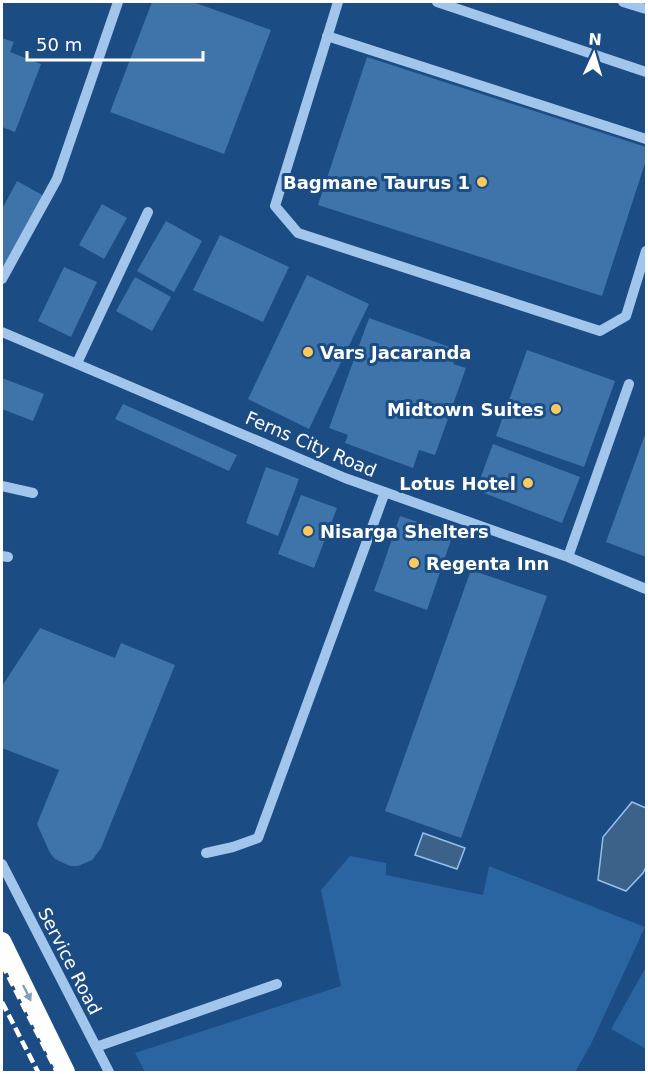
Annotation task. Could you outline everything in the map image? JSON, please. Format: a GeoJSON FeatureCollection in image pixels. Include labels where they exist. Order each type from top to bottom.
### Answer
{"type":"FeatureCollection","features":[{"type":"Feature","properties":{"kind":"highway"},"geometry":{"type":"LineString","coordinates":[[2,940],[66,1072]]}},
{"type":"Feature","properties":{"kind":"street"},"geometry":{"type":"LineString","coordinates":[[2,279],[57,179],[118,2]]}},
{"type":"Feature","properties":{"kind":"street"},"geometry":{"type":"LineString","coordinates":[[338,2],[275,206],[298,233],[600,330],[626,316],[646,251]]}},
{"type":"Feature","properties":{"kind":"street"},"geometry":{"type":"LineString","coordinates":[[437,2],[646,72]]}},
{"type":"Feature","properties":{"kind":"street"},"geometry":{"type":"LineString","coordinates":[[623,2],[646,9]]}},
{"type":"Feature","properties":{"kind":"street"},"geometry":{"type":"LineString","coordinates":[[327,36],[646,139]]}},
{"type":"Feature","properties":{"kind":"street"},"geometry":{"type":"LineString","coordinates":[[77,363],[148,212]]}},
{"type":"Feature","properties":{"kind":"street","name":"Ferns City Road"},"geometry":{"type":"LineString","coordinates":[[2,332],[345,478],[568,557],[646,589]]}},
{"type":"Feature","properties":{"kind":"street"},"geometry":{"type":"LineString","coordinates":[[568,557],[629,384]]}},
{"type":"Feature","properties":{"kind":"street"},"geometry":{"type":"LineString","coordinates":[[2,486],[33,493]]}},
{"type":"Feature","properties":{"kind":"street"},"geometry":{"type":"LineString","coordinates":[[206,853],[258,838],[385,492]]}},
{"type":"Feature","properties":{"kind":"street","name":"Service Road"},"geometry":{"type":"LineString","coordinates":[[2,864],[109,1072]]}},
{"type":"Feature","properties":{"kind":"street"},"geometry":{"type":"LineString","coordinates":[[96,1047],[277,984]]}},
{"type":"Feature","properties":{"kind":"shaded area"},"geometry":{"type":"Polygon","coordinates":[[[632,802],[646,808],[646,867],[626,891],[598,880],[603,837],[632,802]]]}},
{"type":"Feature","properties":{"kind":"shaded area"},"geometry":{"type":"Polygon","coordinates":[[[423,833],[465,848],[457,869],[415,855],[423,833]]]}},
{"type":"Feature","properties":{"kind":"shaded area"},"geometry":{"type":"Polygon","coordinates":[[[350,856],[386,863],[386,875],[483,895],[489,866],[645,927],[591,1044],[575,1072],[145,1072],[135,1053],[341,986],[321,890],[350,856]]]}},
{"type":"Feature","properties":{"kind":"shaded area"},"geometry":{"type":"Polygon","coordinates":[[[646,967],[646,1049],[611,1029],[646,967]]]}},
{"type":"Feature","properties":{"kind":"building"},"geometry":{"type":"Polygon","coordinates":[[[152,2],[193,2],[271,30],[224,154],[110,112],[152,2]]]}},
{"type":"Feature","properties":{"kind":"building"},"geometry":{"type":"Polygon","coordinates":[[[2,38],[14,42],[10,52],[41,64],[15,132],[2,127],[2,38]]]}},
{"type":"Feature","properties":{"kind":"building","name":"Bagmane Taurus 1"},"geometry":{"type":"Polygon","coordinates":[[[367,57],[646,147],[646,160],[602,296],[318,205],[367,57]]]}},
{"type":"Feature","properties":{"kind":"building"},"geometry":{"type":"Polygon","coordinates":[[[17,181],[44,196],[2,272],[2,209],[17,181]]]}},
{"type":"Feature","properties":{"kind":"building"},"geometry":{"type":"Polygon","coordinates":[[[102,204],[127,218],[104,259],[79,245],[102,204]]]}},
{"type":"Feature","properties":{"kind":"building"},"geometry":{"type":"Polygon","coordinates":[[[166,221],[202,241],[174,292],[137,271],[166,221]]]}},
{"type":"Feature","properties":{"kind":"building"},"geometry":{"type":"Polygon","coordinates":[[[220,235],[289,267],[263,322],[193,290],[220,235]]]}},
{"type":"Feature","properties":{"kind":"building"},"geometry":{"type":"Polygon","coordinates":[[[64,267],[97,282],[71,337],[38,321],[64,267]]]}},
{"type":"Feature","properties":{"kind":"building","name":"Vars Jacaranda"},"geometry":{"type":"Polygon","coordinates":[[[307,275],[369,304],[309,429],[248,399],[307,275]]]}},
{"type":"Feature","properties":{"kind":"building"},"geometry":{"type":"Polygon","coordinates":[[[135,277],[171,297],[152,331],[116,311],[135,277]]]}},
{"type":"Feature","properties":{"kind":"building"},"geometry":{"type":"Polygon","coordinates":[[[369,318],[458,350],[453,364],[466,368],[435,455],[419,450],[413,468],[345,443],[348,435],[329,428],[369,318]]]}},
{"type":"Feature","properties":{"kind":"building","name":"Midtown Suites"},"geometry":{"type":"Polygon","coordinates":[[[527,350],[615,381],[584,467],[496,436],[527,350]]]}},
{"type":"Feature","properties":{"kind":"building"},"geometry":{"type":"Polygon","coordinates":[[[2,378],[44,394],[33,421],[2,409],[2,378]]]}},
{"type":"Feature","properties":{"kind":"building"},"geometry":{"type":"Polygon","coordinates":[[[123,404],[237,455],[229,471],[115,419],[123,404]]]}},
{"type":"Feature","properties":{"kind":"building"},"geometry":{"type":"Polygon","coordinates":[[[646,432],[646,557],[606,542],[646,432]]]}},
{"type":"Feature","properties":{"kind":"building","name":"Lotus Hotel"},"geometry":{"type":"Polygon","coordinates":[[[493,444],[580,477],[562,523],[476,490],[493,444]]]}},
{"type":"Feature","properties":{"kind":"building"},"geometry":{"type":"Polygon","coordinates":[[[266,467],[299,479],[278,536],[246,523],[266,467]]]}},
{"type":"Feature","properties":{"kind":"building","name":"Nisarga Shelters"},"geometry":{"type":"Polygon","coordinates":[[[301,495],[337,508],[314,568],[278,554],[301,495]]]}},
{"type":"Feature","properties":{"kind":"building","name":"Regenta Inn"},"geometry":{"type":"Polygon","coordinates":[[[400,516],[453,534],[427,610],[374,591],[400,516]]]}},
{"type":"Feature","properties":{"kind":"building"},"geometry":{"type":"Polygon","coordinates":[[[471,570],[547,596],[461,838],[385,811],[471,570]]]}},
{"type":"Feature","properties":{"kind":"building"},"geometry":{"type":"Polygon","coordinates":[[[40,628],[115,658],[121,643],[175,665],[101,848],[92,860],[78,866],[70,866],[55,859],[37,824],[59,770],[2,748],[2,686],[40,628]]]}},
{"type":"Feature","properties":{"kind":"railway"},"geometry":{"type":"LineString","coordinates":[[2,964],[57,1072]]}},
{"type":"Feature","properties":{"kind":"railway"},"geometry":{"type":"LineString","coordinates":[[2,1002],[38,1072]]}},
{"type":"Feature","properties":{"kind":"place","name":"Bagmane Taurus 1"},"geometry":{"type":"Point","coordinates":[482,182]}},
{"type":"Feature","properties":{"kind":"place","name":"Vars Jacaranda"},"geometry":{"type":"Point","coordinates":[308,352]}},
{"type":"Feature","properties":{"kind":"place","name":"Midtown Suites"},"geometry":{"type":"Point","coordinates":[556,409]}},
{"type":"Feature","properties":{"kind":"place","name":"Lotus Hotel"},"geometry":{"type":"Point","coordinates":[528,483]}},
{"type":"Feature","properties":{"kind":"place","name":"Nisarga Shelters"},"geometry":{"type":"Point","coordinates":[308,531]}},
{"type":"Feature","properties":{"kind":"place","name":"Regenta Inn"},"geometry":{"type":"Point","coordinates":[414,563]}}]}
